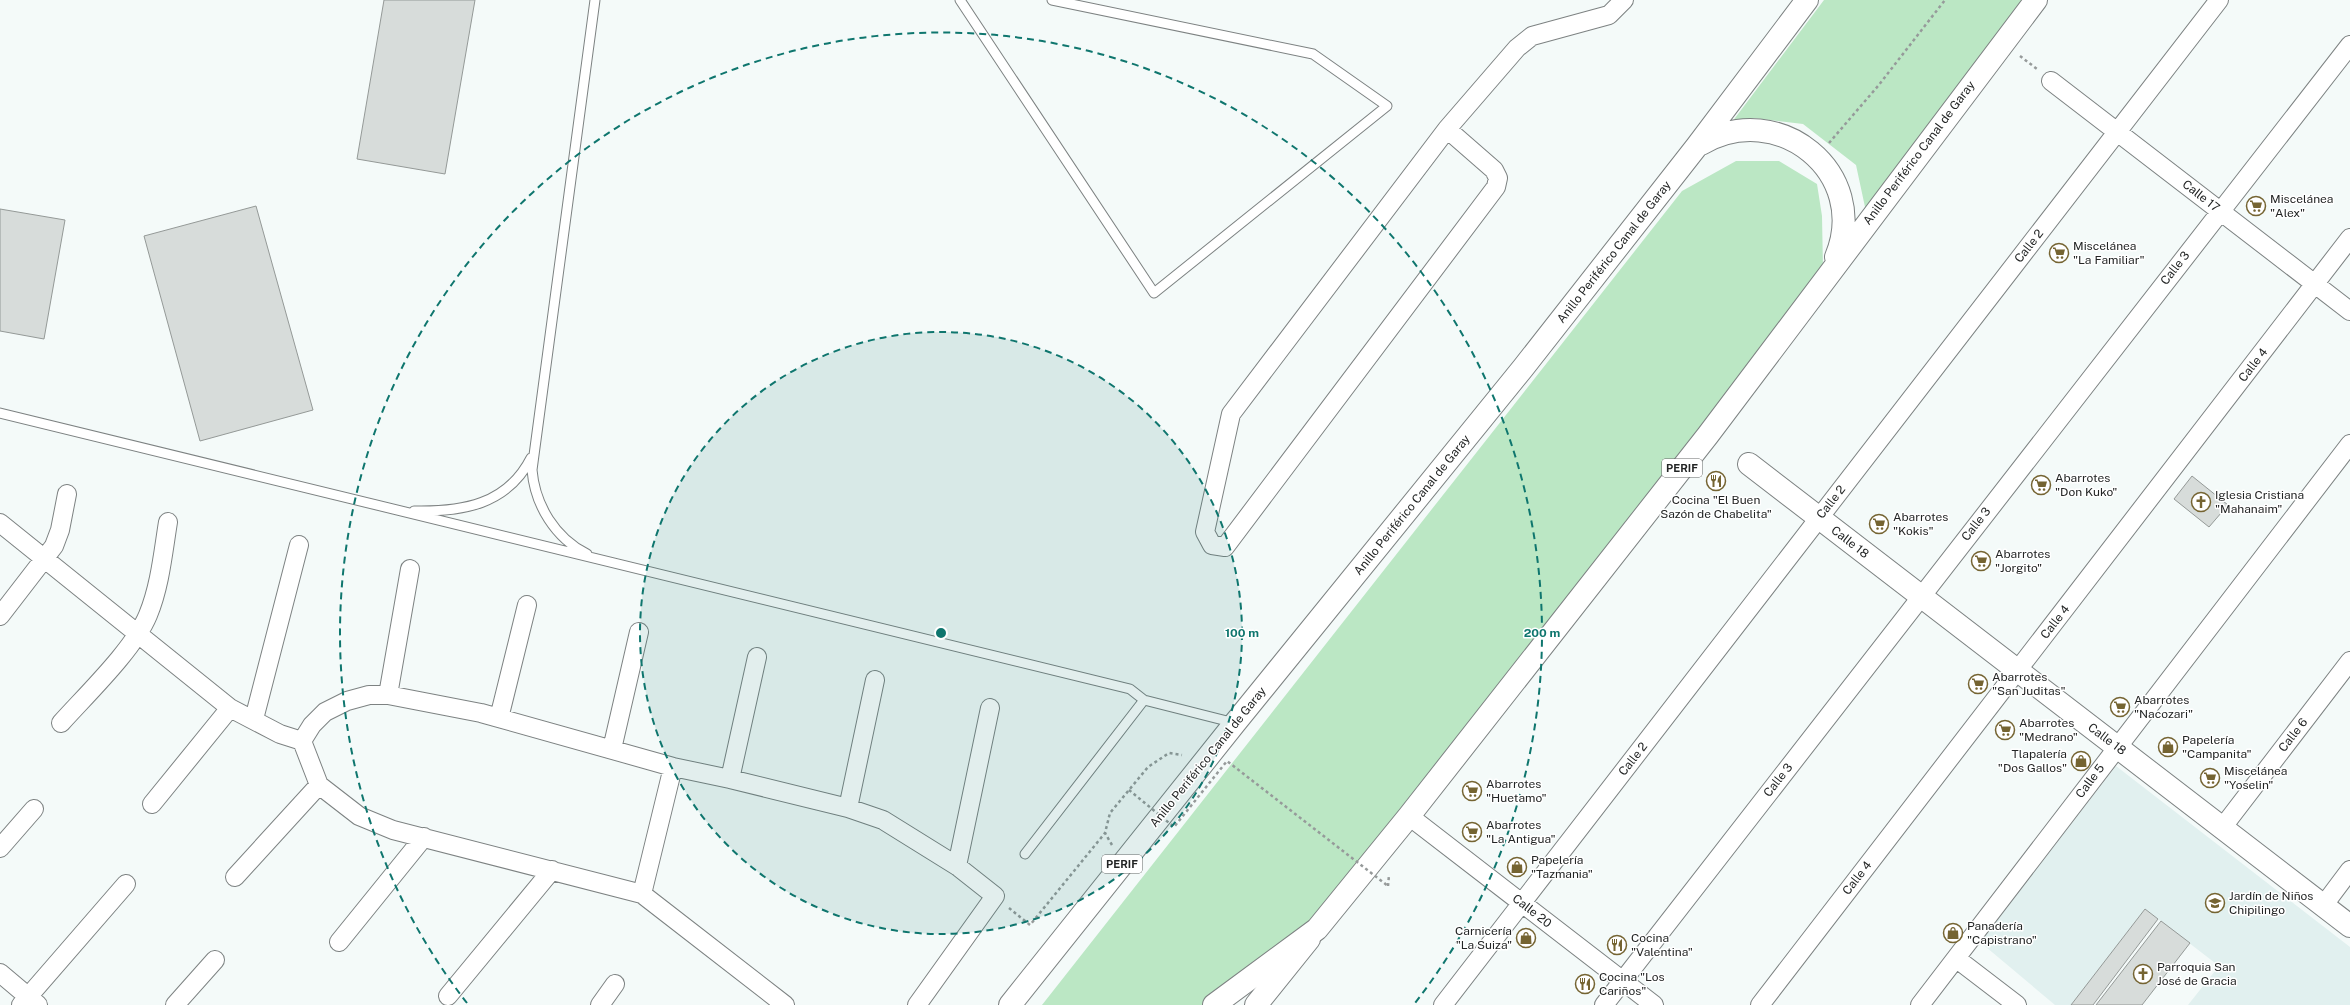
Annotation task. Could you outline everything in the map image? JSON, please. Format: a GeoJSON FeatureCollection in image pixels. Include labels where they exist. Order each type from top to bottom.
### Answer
{"type":"FeatureCollection","features":[{"type":"Feature","properties":{"kind":"main road","name":"Anillo Periférico Canal de Garay"},"geometry":{"type":"LineString","coordinates":[[1010,1005],[1202,763],[1523,368],[1697,146],[1807,0]]}},
{"type":"Feature","properties":{"kind":"main road","name":"Anillo Periférico Canal de Garay"},"geometry":{"type":"LineString","coordinates":[[1256,1003],[1409,816],[1708,434],[2036,0]]}},
{"type":"Feature","properties":{"kind":"main road"},"geometry":{"type":"LineString","coordinates":[[1697,146],[1726,132],[1759,129],[1791,138],[1817,157],[1836,184],[1844,216],[1840,248],[1825,278]]}},
{"type":"Feature","properties":{"kind":"main road","name":"Calle 18"},"geometry":{"type":"LineString","coordinates":[[1749,464],[2350,926]]}},
{"type":"Feature","properties":{"kind":"main road","name":"PERIF"},"geometry":{"type":"LineString","coordinates":[[1214,1005],[1317,929]]}},
{"type":"Feature","properties":{"kind":"street"},"geometry":{"type":"LineString","coordinates":[[1447,129],[1494,170],[1498,178],[1496,187],[1225,547],[1212,545],[1206,532],[1231,414],[1447,129],[1517,48],[1532,36],[1609,15],[1624,0]]}},
{"type":"Feature","properties":{"kind":"street","name":"Calle 2"},"geometry":{"type":"LineString","coordinates":[[1443,1005],[2219,0]]}},
{"type":"Feature","properties":{"kind":"street","name":"Calle 3"},"geometry":{"type":"LineString","coordinates":[[1604,1005],[1920,596],[2350,45]]}},
{"type":"Feature","properties":{"kind":"street","name":"Calle 17"},"geometry":{"type":"LineString","coordinates":[[2051,81],[2350,311]]}},
{"type":"Feature","properties":{"kind":"street","name":"Calle 4"},"geometry":{"type":"LineString","coordinates":[[1760,1005],[2350,238]]}},
{"type":"Feature","properties":{"kind":"street","name":"Calle 5"},"geometry":{"type":"LineString","coordinates":[[1920,1005],[1957,959],[2116,747],[2350,444]]}},
{"type":"Feature","properties":{"kind":"street"},"geometry":{"type":"LineString","coordinates":[[0,616],[42,559],[54,546],[60,530],[66,494]]}},
{"type":"Feature","properties":{"kind":"street"},"geometry":{"type":"LineString","coordinates":[[62,723],[138,635],[149,614],[157,585],[168,522]]}},
{"type":"Feature","properties":{"kind":"street"},"geometry":{"type":"LineString","coordinates":[[0,523],[42,559],[230,708],[254,719],[280,734],[302,741]]}},
{"type":"Feature","properties":{"kind":"street"},"geometry":{"type":"LineString","coordinates":[[254,719],[299,545]]}},
{"type":"Feature","properties":{"kind":"street"},"geometry":{"type":"LineString","coordinates":[[388,695],[410,569]]}},
{"type":"Feature","properties":{"kind":"street"},"geometry":{"type":"LineString","coordinates":[[499,718],[526,605]]}},
{"type":"Feature","properties":{"kind":"street"},"geometry":{"type":"LineString","coordinates":[[612,749],[639,632]]}},
{"type":"Feature","properties":{"kind":"street"},"geometry":{"type":"LineString","coordinates":[[730,779],[758,658]]}},
{"type":"Feature","properties":{"kind":"street","name":"Calle 6"},"geometry":{"type":"LineString","coordinates":[[2222,828],[2350,661]]}},
{"type":"Feature","properties":{"kind":"street"},"geometry":{"type":"LineString","coordinates":[[848,808],[875,680]]}},
{"type":"Feature","properties":{"kind":"street"},"geometry":{"type":"LineString","coordinates":[[302,741],[312,725],[321,716],[341,704],[369,695],[388,695],[499,718],[672,767],[730,779],[848,808],[883,820],[922,842],[958,866],[995,896],[917,1005]]}},
{"type":"Feature","properties":{"kind":"street"},"geometry":{"type":"LineString","coordinates":[[152,804],[230,708]]}},
{"type":"Feature","properties":{"kind":"street"},"geometry":{"type":"LineString","coordinates":[[958,866],[990,708]]}},
{"type":"Feature","properties":{"kind":"street"},"geometry":{"type":"LineString","coordinates":[[302,741],[319,785],[359,816],[393,830],[642,894],[785,1005]]}},
{"type":"Feature","properties":{"kind":"street"},"geometry":{"type":"LineString","coordinates":[[642,894],[672,767]]}},
{"type":"Feature","properties":{"kind":"street"},"geometry":{"type":"LineString","coordinates":[[235,877],[319,785]]}},
{"type":"Feature","properties":{"kind":"street"},"geometry":{"type":"LineString","coordinates":[[0,848],[34,809]]}},
{"type":"Feature","properties":{"kind":"street","name":"Calle 20"},"geometry":{"type":"LineString","coordinates":[[1409,816],[1654,1005]]}},
{"type":"Feature","properties":{"kind":"street"},"geometry":{"type":"LineString","coordinates":[[339,942],[424,837]]}},
{"type":"Feature","properties":{"kind":"street"},"geometry":{"type":"LineString","coordinates":[[448,996],[552,870]]}},
{"type":"Feature","properties":{"kind":"street"},"geometry":{"type":"LineString","coordinates":[[2323,906],[2350,870]]}},
{"type":"Feature","properties":{"kind":"street"},"geometry":{"type":"LineString","coordinates":[[0,973],[29,1002],[126,884]]}},
{"type":"Feature","properties":{"kind":"street"},"geometry":{"type":"LineString","coordinates":[[1957,959],[2017,1005]]}},
{"type":"Feature","properties":{"kind":"street"},"geometry":{"type":"LineString","coordinates":[[176,1005],[215,960]]}},
{"type":"Feature","properties":{"kind":"street"},"geometry":{"type":"LineString","coordinates":[[600,1005],[615,984]]}},
{"type":"Feature","properties":{"kind":"lane"},"geometry":{"type":"LineString","coordinates":[[595,0],[532,457],[533,483],[536,496],[546,517],[571,544],[599,560]]}},
{"type":"Feature","properties":{"kind":"lane"},"geometry":{"type":"LineString","coordinates":[[960,0],[1154,293],[1387,106],[1313,54],[1052,0]]}},
{"type":"Feature","properties":{"kind":"lane"},"geometry":{"type":"LineString","coordinates":[[0,413],[1130,689],[1144,700],[1235,723]]}},
{"type":"Feature","properties":{"kind":"lane"},"geometry":{"type":"LineString","coordinates":[[396,510],[443,511],[480,503],[502,492],[513,483],[532,457]]}},
{"type":"Feature","properties":{"kind":"lane"},"geometry":{"type":"LineString","coordinates":[[1025,854],[1144,700]]}},
{"type":"Feature","properties":{"kind":"path"},"geometry":{"type":"LineString","coordinates":[[1817,157],[1878,86],[1945,0]]}},
{"type":"Feature","properties":{"kind":"path"},"geometry":{"type":"LineString","coordinates":[[2003,42],[2051,81]]}},
{"type":"Feature","properties":{"kind":"path"},"geometry":{"type":"LineString","coordinates":[[995,896],[1030,925],[1105,833],[1110,812],[1148,767],[1170,753],[1191,756],[1202,763]]}},
{"type":"Feature","properties":{"kind":"path"},"geometry":{"type":"LineString","coordinates":[[1129,790],[1174,826],[1227,761],[1388,886]]}},
{"type":"Feature","properties":{"kind":"path"},"geometry":{"type":"LineString","coordinates":[[1105,833],[1123,863]]}},
{"type":"Feature","properties":{"kind":"shaded area"},"geometry":{"type":"Polygon","coordinates":[[[2116,766],[2350,947],[2350,1005],[2188,1005],[2219,966],[2145,909],[2071,1005],[2055,1005],[1980,942],[2116,766]]]}},
{"type":"Feature","properties":{"kind":"green space"},"geometry":{"type":"Polygon","coordinates":[[[1824,0],[2032,0],[1868,221],[1856,165],[1803,124],[1754,118],[1726,130],[1824,0]]]}},
{"type":"Feature","properties":{"kind":"green space"},"geometry":{"type":"Polygon","coordinates":[[[1736,161],[1779,161],[1817,184],[1822,216],[1823,269],[1317,941],[1208,1005],[1042,1005],[1682,191],[1736,161]]]}},
{"type":"Feature","properties":{"kind":"building"},"geometry":{"type":"Polygon","coordinates":[[[384,0],[475,0],[445,174],[357,159],[384,0]]]}},
{"type":"Feature","properties":{"kind":"building"},"geometry":{"type":"Polygon","coordinates":[[[256,206],[313,410],[200,441],[144,236],[256,206]]]}},
{"type":"Feature","properties":{"kind":"building"},"geometry":{"type":"Polygon","coordinates":[[[0,209],[65,220],[44,339],[0,331],[0,209]]]}},
{"type":"Feature","properties":{"kind":"building","name":"Iglesia Cristiana \"Mahanaim\""},"geometry":{"type":"Polygon","coordinates":[[[2192,476],[2228,505],[2209,527],[2174,499],[2192,476]]]}},
{"type":"Feature","properties":{"kind":"building"},"geometry":{"type":"Polygon","coordinates":[[[2145,909],[2158,919],[2093,1005],[2071,1005],[2145,909]]]}},
{"type":"Feature","properties":{"kind":"building","name":"Parroquia San José de Gracia"},"geometry":{"type":"Polygon","coordinates":[[[2161,921],[2190,943],[2142,1005],[2096,1005],[2161,921]]]}},
{"type":"Feature","properties":{"kind":"place","name":"Miscelánea \"Alex\""},"geometry":{"type":"Point","coordinates":[2256,206]}},
{"type":"Feature","properties":{"kind":"place","name":"Miscelánea \"La Familiar\""},"geometry":{"type":"Point","coordinates":[2059,253]}},
{"type":"Feature","properties":{"kind":"place","name":"Cocina \"El Buen Sazón de Chabelita\""},"geometry":{"type":"Point","coordinates":[1716,481]}},
{"type":"Feature","properties":{"kind":"place","name":"Abarrotes \"Don Kuko\""},"geometry":{"type":"Point","coordinates":[2041,485]}},
{"type":"Feature","properties":{"kind":"place","name":"Iglesia Cristiana \"Mahanaim\""},"geometry":{"type":"Point","coordinates":[2201,502]}},
{"type":"Feature","properties":{"kind":"place","name":"Abarrotes \"Kokis\""},"geometry":{"type":"Point","coordinates":[1879,524]}},
{"type":"Feature","properties":{"kind":"place","name":"Abarrotes \"Jorgito\""},"geometry":{"type":"Point","coordinates":[1981,561]}},
{"type":"Feature","properties":{"kind":"place","name":"Abarrotes \"San Juditas\""},"geometry":{"type":"Point","coordinates":[1978,684]}},
{"type":"Feature","properties":{"kind":"place","name":"Abarrotes \"Nacozari\""},"geometry":{"type":"Point","coordinates":[2120,707]}},
{"type":"Feature","properties":{"kind":"place","name":"Abarrotes \"Medrano\""},"geometry":{"type":"Point","coordinates":[2005,730]}},
{"type":"Feature","properties":{"kind":"place","name":"Papelería \"Campanita\""},"geometry":{"type":"Point","coordinates":[2168,747]}},
{"type":"Feature","properties":{"kind":"place","name":"Tlapalería \"Dos Gallos\""},"geometry":{"type":"Point","coordinates":[2081,761]}},
{"type":"Feature","properties":{"kind":"place","name":"Miscelánea \"Yoselin\""},"geometry":{"type":"Point","coordinates":[2210,778]}},
{"type":"Feature","properties":{"kind":"place","name":"Abarrotes \"Huetamo\""},"geometry":{"type":"Point","coordinates":[1472,791]}},
{"type":"Feature","properties":{"kind":"place","name":"Abarrotes \"La Antigua\""},"geometry":{"type":"Point","coordinates":[1472,832]}},
{"type":"Feature","properties":{"kind":"place","name":"Papelería \"Tazmania\""},"geometry":{"type":"Point","coordinates":[1517,867]}},
{"type":"Feature","properties":{"kind":"place","name":"Jardín de Niños Chipilingo"},"geometry":{"type":"Point","coordinates":[2215,903]}},
{"type":"Feature","properties":{"kind":"place","name":"Panadería \"Capistrano\""},"geometry":{"type":"Point","coordinates":[1953,933]}},
{"type":"Feature","properties":{"kind":"place","name":"Carnicería \"La Suiza\""},"geometry":{"type":"Point","coordinates":[1526,938]}},
{"type":"Feature","properties":{"kind":"place","name":"Cocina \"Valentina\""},"geometry":{"type":"Point","coordinates":[1617,945]}},
{"type":"Feature","properties":{"kind":"place","name":"Parroquia San José de Gracia"},"geometry":{"type":"Point","coordinates":[2143,974]}},
{"type":"Feature","properties":{"kind":"place","name":"Cocina \"Los Cariños\""},"geometry":{"type":"Point","coordinates":[1585,984]}}]}
